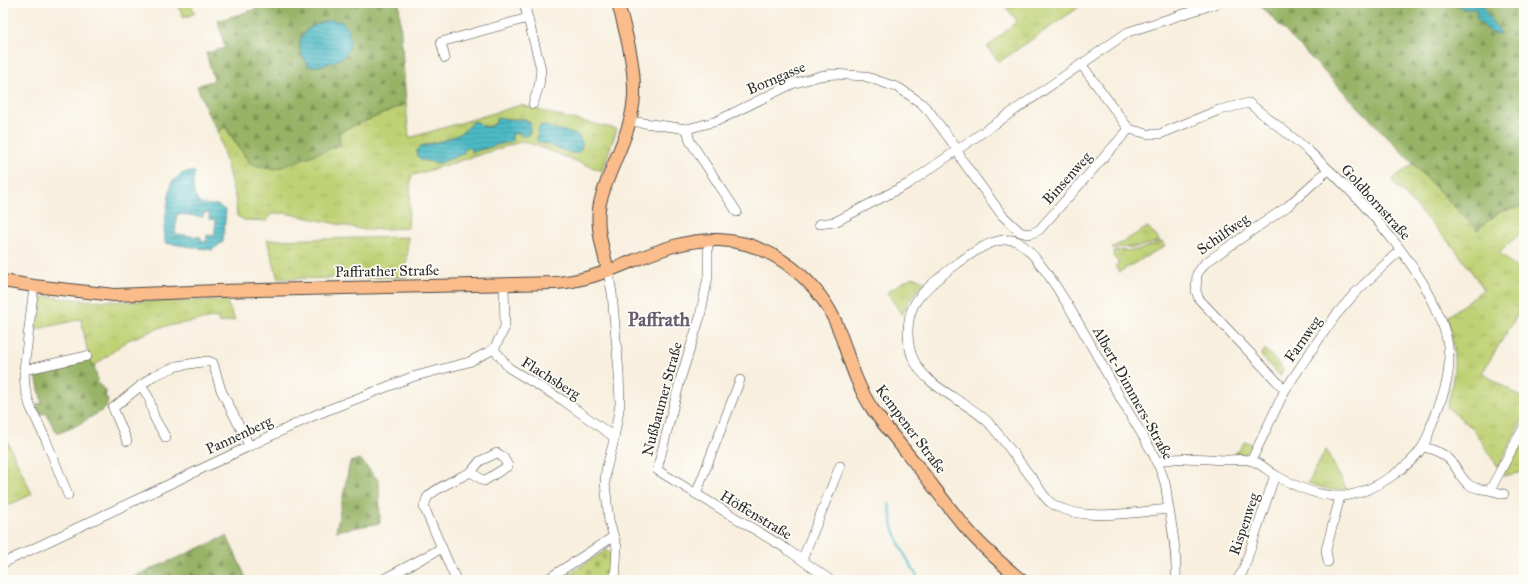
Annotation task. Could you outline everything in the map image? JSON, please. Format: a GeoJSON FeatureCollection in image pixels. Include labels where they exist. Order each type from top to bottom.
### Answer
{"type":"FeatureCollection","features":[{"type":"Feature","properties":{"kind":"main road"},"geometry":{"type":"LineString","coordinates":[[608,271],[598,220],[600,203],[630,122],[634,96],[633,69],[618,3]]}},
{"type":"Feature","properties":{"kind":"main road","name":"Paffrather Straße"},"geometry":{"type":"LineString","coordinates":[[3,281],[114,295],[558,283],[584,279],[675,245],[708,240],[740,243],[764,252]]}},
{"type":"Feature","properties":{"kind":"main road","name":"Kempener Straße"},"geometry":{"type":"LineString","coordinates":[[764,252],[786,262],[799,273],[820,296],[839,330],[858,383],[874,410],[972,536],[1021,580]]}},
{"type":"Feature","properties":{"kind":"street"},"geometry":{"type":"LineString","coordinates":[[524,3],[541,69],[539,86],[533,104]]}},
{"type":"Feature","properties":{"kind":"street"},"geometry":{"type":"LineString","coordinates":[[819,224],[835,222],[908,184],[1128,32],[1218,3]]}},
{"type":"Feature","properties":{"kind":"street"},"geometry":{"type":"LineString","coordinates":[[444,58],[441,42],[528,18]]}},
{"type":"Feature","properties":{"kind":"street"},"geometry":{"type":"LineString","coordinates":[[1081,64],[1129,129]]}},
{"type":"Feature","properties":{"kind":"street","name":"Borngasse"},"geometry":{"type":"LineString","coordinates":[[630,122],[687,129],[717,121],[792,84],[833,74],[856,75],[874,78],[899,88],[921,103],[929,111],[957,149]]}},
{"type":"Feature","properties":{"kind":"street","name":"Goldbornstraße"},"geometry":{"type":"LineString","coordinates":[[1129,129],[1148,134],[1160,134],[1219,110],[1249,103],[1310,152],[1359,200],[1400,250],[1427,290],[1440,317],[1447,339],[1449,364],[1446,386],[1423,447],[1415,457],[1395,474],[1380,484],[1351,495],[1326,495],[1309,491],[1275,475],[1251,460]]}},
{"type":"Feature","properties":{"kind":"street"},"geometry":{"type":"LineString","coordinates":[[687,129],[690,141],[737,212]]}},
{"type":"Feature","properties":{"kind":"street","name":"Binsenweg"},"geometry":{"type":"LineString","coordinates":[[957,149],[962,160],[1002,215],[1020,232],[1027,234],[1039,230],[1129,129]]}},
{"type":"Feature","properties":{"kind":"street","name":"Schilfweg"},"geometry":{"type":"LineString","coordinates":[[1285,390],[1230,330],[1204,305],[1196,291],[1197,274],[1205,262],[1282,211],[1328,170]]}},
{"type":"Feature","properties":{"kind":"street","name":"Nußbaumer Straße"},"geometry":{"type":"LineString","coordinates":[[657,470],[681,377],[700,317],[708,277],[708,240]]}},
{"type":"Feature","properties":{"kind":"street","name":"Albert-Dimmers-Straße"},"geometry":{"type":"LineString","coordinates":[[1169,509],[1096,516],[1075,513],[1050,503],[1001,436],[978,412],[954,398],[926,377],[915,363],[911,353],[907,327],[916,301],[934,282],[961,261],[992,242],[1004,240],[1015,241],[1025,247],[1035,257],[1058,289],[1141,432],[1156,462],[1165,484],[1173,525],[1177,569],[1176,580]]}},
{"type":"Feature","properties":{"kind":"street","name":"Farnweg"},"geometry":{"type":"LineString","coordinates":[[1251,460],[1285,390],[1336,315],[1364,284],[1400,250]]}},
{"type":"Feature","properties":{"kind":"street"},"geometry":{"type":"LineString","coordinates":[[608,271],[612,293],[619,373],[620,404],[606,470],[605,483],[609,521],[617,547],[614,580]]}},
{"type":"Feature","properties":{"kind":"street"},"geometry":{"type":"LineString","coordinates":[[494,349],[505,327],[504,284]]}},
{"type":"Feature","properties":{"kind":"street"},"geometry":{"type":"LineString","coordinates":[[34,286],[24,370],[25,387],[30,406],[46,440],[68,495]]}},
{"type":"Feature","properties":{"kind":"street","name":"Flachsberg"},"geometry":{"type":"LineString","coordinates":[[494,349],[509,368],[564,401],[614,437]]}},
{"type":"Feature","properties":{"kind":"street","name":"Pannenberg"},"geometry":{"type":"LineString","coordinates":[[3,563],[315,415],[378,389],[412,377],[469,362],[494,349]]}},
{"type":"Feature","properties":{"kind":"street"},"geometry":{"type":"LineString","coordinates":[[24,370],[87,356]]}},
{"type":"Feature","properties":{"kind":"street"},"geometry":{"type":"LineString","coordinates":[[128,441],[113,408],[153,376],[177,366],[208,361],[213,363],[221,390],[249,445]]}},
{"type":"Feature","properties":{"kind":"street"},"geometry":{"type":"LineString","coordinates":[[696,494],[740,380]]}},
{"type":"Feature","properties":{"kind":"street"},"geometry":{"type":"LineString","coordinates":[[141,385],[149,398],[154,417],[166,438]]}},
{"type":"Feature","properties":{"kind":"street"},"geometry":{"type":"LineString","coordinates":[[1490,490],[1524,427]]}},
{"type":"Feature","properties":{"kind":"street"},"geometry":{"type":"LineString","coordinates":[[1423,447],[1436,450],[1445,456],[1453,464],[1467,484],[1477,489],[1490,490],[1504,494]]}},
{"type":"Feature","properties":{"kind":"street"},"geometry":{"type":"LineString","coordinates":[[1156,462],[1182,458],[1251,460]]}},
{"type":"Feature","properties":{"kind":"street","name":"Höffenstraße"},"geometry":{"type":"LineString","coordinates":[[802,560],[840,466]]}},
{"type":"Feature","properties":{"kind":"street","name":"Höffenstraße"},"geometry":{"type":"LineString","coordinates":[[657,470],[802,560],[830,580]]}},
{"type":"Feature","properties":{"kind":"street"},"geometry":{"type":"LineString","coordinates":[[456,580],[424,507],[427,498],[442,487],[471,472]]}},
{"type":"Feature","properties":{"kind":"street","name":"Rispenweg"},"geometry":{"type":"LineString","coordinates":[[1237,580],[1243,571],[1275,475]]}},
{"type":"Feature","properties":{"kind":"street"},"geometry":{"type":"LineString","coordinates":[[1328,562],[1326,550],[1340,496]]}},
{"type":"Feature","properties":{"kind":"street"},"geometry":{"type":"LineString","coordinates":[[546,580],[613,536]]}},
{"type":"Feature","properties":{"kind":"street"},"geometry":{"type":"LineString","coordinates":[[382,580],[442,548]]}},
{"type":"Feature","properties":{"kind":"green space"},"geometry":{"type":"Polygon","coordinates":[[[177,3],[190,3],[195,13],[184,18],[177,3]]]}},
{"type":"Feature","properties":{"kind":"green space"},"geometry":{"type":"Polygon","coordinates":[[[275,3],[399,3],[406,104],[339,132],[340,145],[276,169],[251,165],[226,127],[218,131],[209,116],[197,86],[214,80],[206,53],[225,48],[218,21],[275,3]],[[324,21],[306,30],[308,66],[313,67],[322,65],[345,56],[324,21]]]}},
{"type":"Feature","properties":{"kind":"green space"},"geometry":{"type":"Polygon","coordinates":[[[1003,3],[1085,3],[999,62],[987,47],[1017,21],[1003,3]]]}},
{"type":"Feature","properties":{"kind":"green space"},"geometry":{"type":"Polygon","coordinates":[[[1258,3],[1524,3],[1524,206],[1499,212],[1477,230],[1258,3]]]}},
{"type":"Feature","properties":{"kind":"green space"},"geometry":{"type":"Polygon","coordinates":[[[406,104],[409,138],[521,105],[563,117],[617,129],[602,171],[524,141],[411,176],[408,228],[365,230],[285,213],[271,214],[267,221],[244,220],[237,216],[236,201],[218,131],[225,127],[251,165],[339,132],[406,104]],[[502,118],[486,127],[476,121],[459,135],[420,146],[421,160],[440,162],[469,147],[473,152],[512,141],[512,134],[519,133],[526,119],[502,118]]]}},
{"type":"Feature","properties":{"kind":"green space"},"geometry":{"type":"Polygon","coordinates":[[[1413,164],[1477,230],[1499,212],[1524,206],[1524,230],[1499,252],[1524,275],[1524,304],[1482,373],[1524,399],[1524,417],[1498,467],[1473,429],[1447,407],[1454,372],[1454,351],[1447,317],[1484,289],[1455,249],[1391,180],[1413,164]]]}},
{"type":"Feature","properties":{"kind":"green space"},"geometry":{"type":"Polygon","coordinates":[[[1148,227],[1160,241],[1138,247],[1112,248],[1148,227]]]}},
{"type":"Feature","properties":{"kind":"green space"},"geometry":{"type":"Polygon","coordinates":[[[408,237],[406,277],[278,279],[267,240],[408,237]]]}},
{"type":"Feature","properties":{"kind":"green space"},"geometry":{"type":"Polygon","coordinates":[[[1162,242],[1165,246],[1119,272],[1115,266],[1119,263],[1113,256],[1114,251],[1139,250],[1162,242]]]}},
{"type":"Feature","properties":{"kind":"green space"},"geometry":{"type":"Polygon","coordinates":[[[912,277],[925,281],[908,302],[902,315],[887,292],[912,277]]]}},
{"type":"Feature","properties":{"kind":"green space"},"geometry":{"type":"Polygon","coordinates":[[[42,296],[65,299],[111,301],[226,300],[235,320],[219,323],[218,317],[162,327],[128,340],[94,366],[89,359],[81,319],[33,330],[37,300],[42,296]]]}},
{"type":"Feature","properties":{"kind":"green space"},"geometry":{"type":"Polygon","coordinates":[[[1265,349],[1283,369],[1280,376],[1261,356],[1265,349]]]}},
{"type":"Feature","properties":{"kind":"green space"},"geometry":{"type":"Polygon","coordinates":[[[89,359],[94,366],[98,383],[107,393],[105,395],[108,401],[106,408],[76,426],[59,433],[56,432],[46,413],[40,415],[36,404],[42,403],[36,375],[29,375],[30,372],[89,359]]]}},
{"type":"Feature","properties":{"kind":"green space"},"geometry":{"type":"Polygon","coordinates":[[[3,432],[32,494],[3,508],[3,432]]]}},
{"type":"Feature","properties":{"kind":"green space"},"geometry":{"type":"Polygon","coordinates":[[[1245,441],[1253,445],[1251,451],[1244,454],[1234,453],[1239,450],[1245,441]]]}},
{"type":"Feature","properties":{"kind":"green space"},"geometry":{"type":"Polygon","coordinates":[[[1524,441],[1524,472],[1503,476],[1524,441]]]}},
{"type":"Feature","properties":{"kind":"green space"},"geometry":{"type":"Polygon","coordinates":[[[1326,450],[1347,490],[1330,490],[1308,483],[1326,450]]]}},
{"type":"Feature","properties":{"kind":"green space"},"geometry":{"type":"Polygon","coordinates":[[[360,459],[379,481],[380,523],[336,531],[350,462],[360,459]]]}},
{"type":"Feature","properties":{"kind":"green space"},"geometry":{"type":"Polygon","coordinates":[[[227,536],[247,580],[126,580],[227,536]]]}},
{"type":"Feature","properties":{"kind":"green space"},"geometry":{"type":"Polygon","coordinates":[[[606,550],[612,555],[610,580],[560,580],[606,550]]]}},
{"type":"Feature","properties":{"kind":"water"},"geometry":{"type":"Polygon","coordinates":[[[1456,3],[1481,3],[1493,23],[1498,28],[1500,34],[1493,33],[1477,19],[1476,9],[1463,9],[1456,3]]]}},
{"type":"Feature","properties":{"kind":"water"},"geometry":{"type":"Polygon","coordinates":[[[331,20],[340,21],[347,27],[350,41],[346,54],[339,60],[328,64],[308,66],[302,56],[300,45],[301,39],[313,26],[331,20]]]}},
{"type":"Feature","properties":{"kind":"water"},"geometry":{"type":"Polygon","coordinates":[[[502,118],[530,122],[530,132],[528,136],[523,136],[519,133],[512,134],[512,141],[472,152],[469,147],[465,149],[463,154],[440,163],[421,160],[417,156],[417,150],[420,147],[454,137],[464,131],[472,122],[477,122],[482,126],[489,127],[496,123],[496,119],[502,118]]]}},
{"type":"Feature","properties":{"kind":"water"},"geometry":{"type":"Polygon","coordinates":[[[541,125],[578,135],[582,142],[581,149],[577,153],[571,153],[537,141],[538,129],[541,125]]]}},
{"type":"Feature","properties":{"kind":"water"},"geometry":{"type":"Polygon","coordinates":[[[195,172],[193,189],[195,197],[200,204],[218,205],[226,211],[223,242],[212,250],[165,243],[164,226],[171,183],[181,174],[195,172]],[[204,213],[203,217],[177,214],[175,234],[201,237],[201,241],[206,242],[207,235],[214,236],[216,220],[209,219],[209,213],[204,213]]]}},
{"type":"Feature","properties":{"kind":"waterway"},"geometry":{"type":"LineString","coordinates":[[889,504],[893,527],[902,550],[919,580]]}},
{"type":"Feature","properties":{"kind":"district","name":"Paffrath"},"geometry":{"type":"Point","coordinates":[659,319]}}]}
